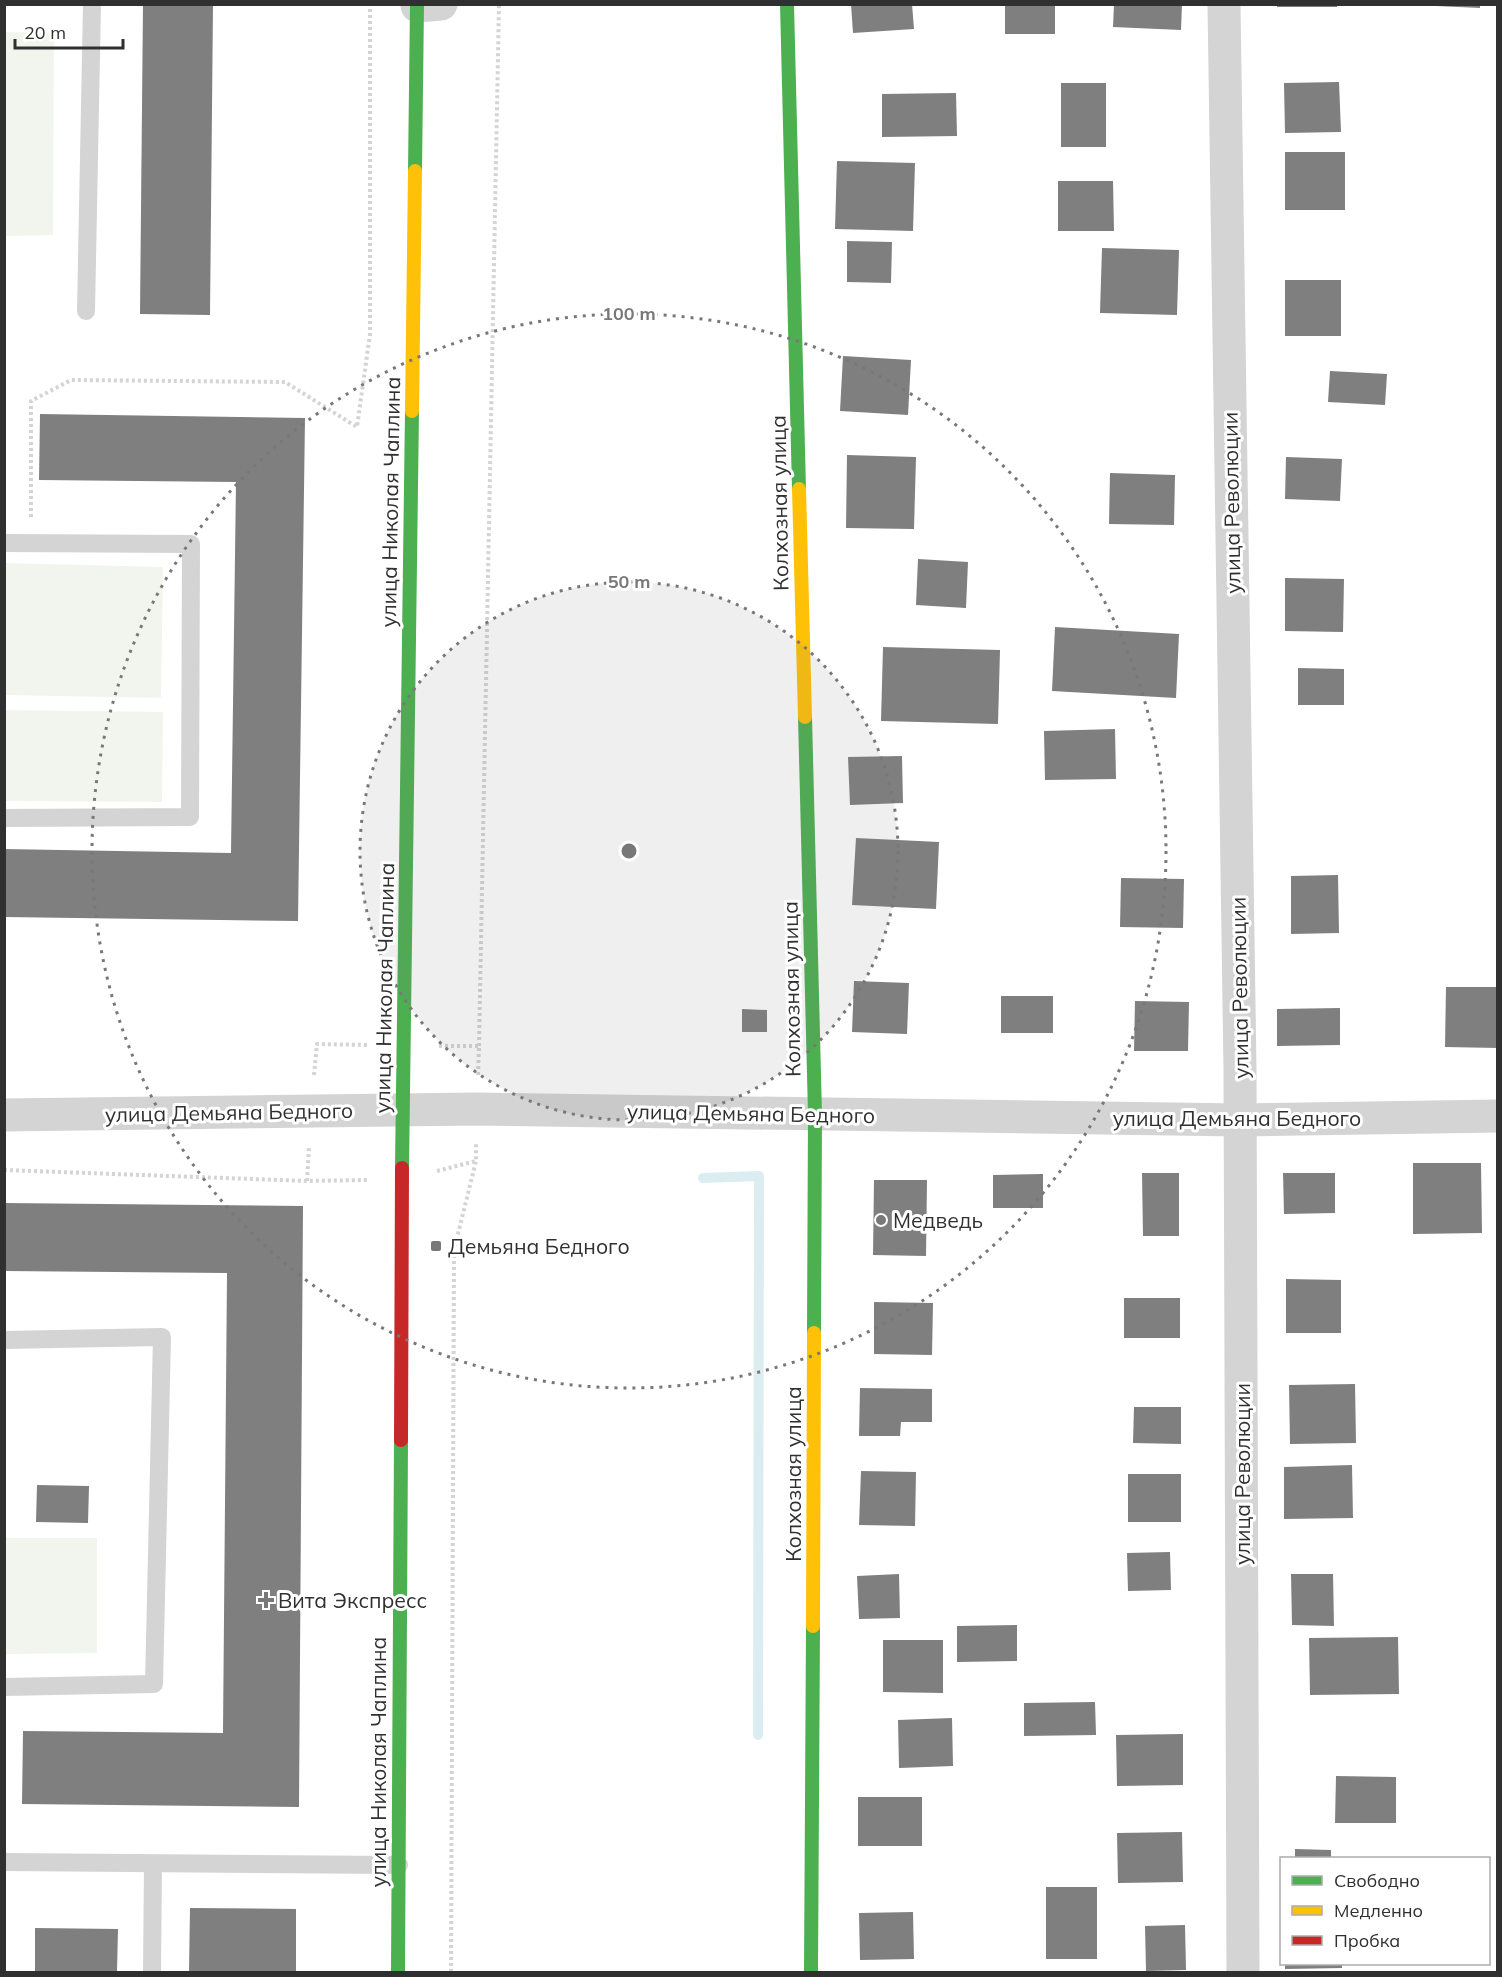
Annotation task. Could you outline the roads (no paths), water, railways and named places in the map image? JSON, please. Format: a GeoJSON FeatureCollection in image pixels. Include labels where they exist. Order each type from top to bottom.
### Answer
{"type":"FeatureCollection","features":[{"type":"Feature","properties":{"kind":"street","name":"Колхозная улица"},"geometry":{"type":"LineString","coordinates":[[787,4],[815,1114],[812,1972]]}},
{"type":"Feature","properties":{"kind":"street","name":"улица Революции"},"geometry":{"type":"LineString","coordinates":[[1224,4],[1241,1120],[1243,1972]]}},
{"type":"Feature","properties":{"kind":"street","name":"улица Николая Чаплина"},"geometry":{"type":"LineString","coordinates":[[398,1972],[403,1110],[425,5]]}},
{"type":"Feature","properties":{"kind":"street","name":"улица Демьяна Бедного"},"geometry":{"type":"LineString","coordinates":[[4,1115],[563,1110],[1241,1120],[1497,1116]]}},
{"type":"Feature","properties":{"kind":"lane"},"geometry":{"type":"LineString","coordinates":[[86,311],[92,4]]}},
{"type":"Feature","properties":{"kind":"lane"},"geometry":{"type":"LineString","coordinates":[[4,543],[191,544],[190,817],[4,818]]}},
{"type":"Feature","properties":{"kind":"lane"},"geometry":{"type":"LineString","coordinates":[[4,1340],[162,1337],[154,1684],[4,1687]]}},
{"type":"Feature","properties":{"kind":"lane"},"geometry":{"type":"LineString","coordinates":[[4,1862],[399,1865]]}},
{"type":"Feature","properties":{"kind":"lane"},"geometry":{"type":"LineString","coordinates":[[152,1972],[153,1864]]}},
{"type":"Feature","properties":{"kind":"waterway"},"geometry":{"type":"LineString","coordinates":[[703,1178],[759,1176],[758,1735]]}},
{"type":"Feature","properties":{"kind":"place","name":"Медведь"},"geometry":{"type":"Point","coordinates":[881,1220]}},
{"type":"Feature","properties":{"kind":"place","name":"Демьяна Бедного"},"geometry":{"type":"Point","coordinates":[436,1246]}},
{"type":"Feature","properties":{"kind":"place","name":"Вита Экспресс"},"geometry":{"type":"Point","coordinates":[266,1600]}}]}
